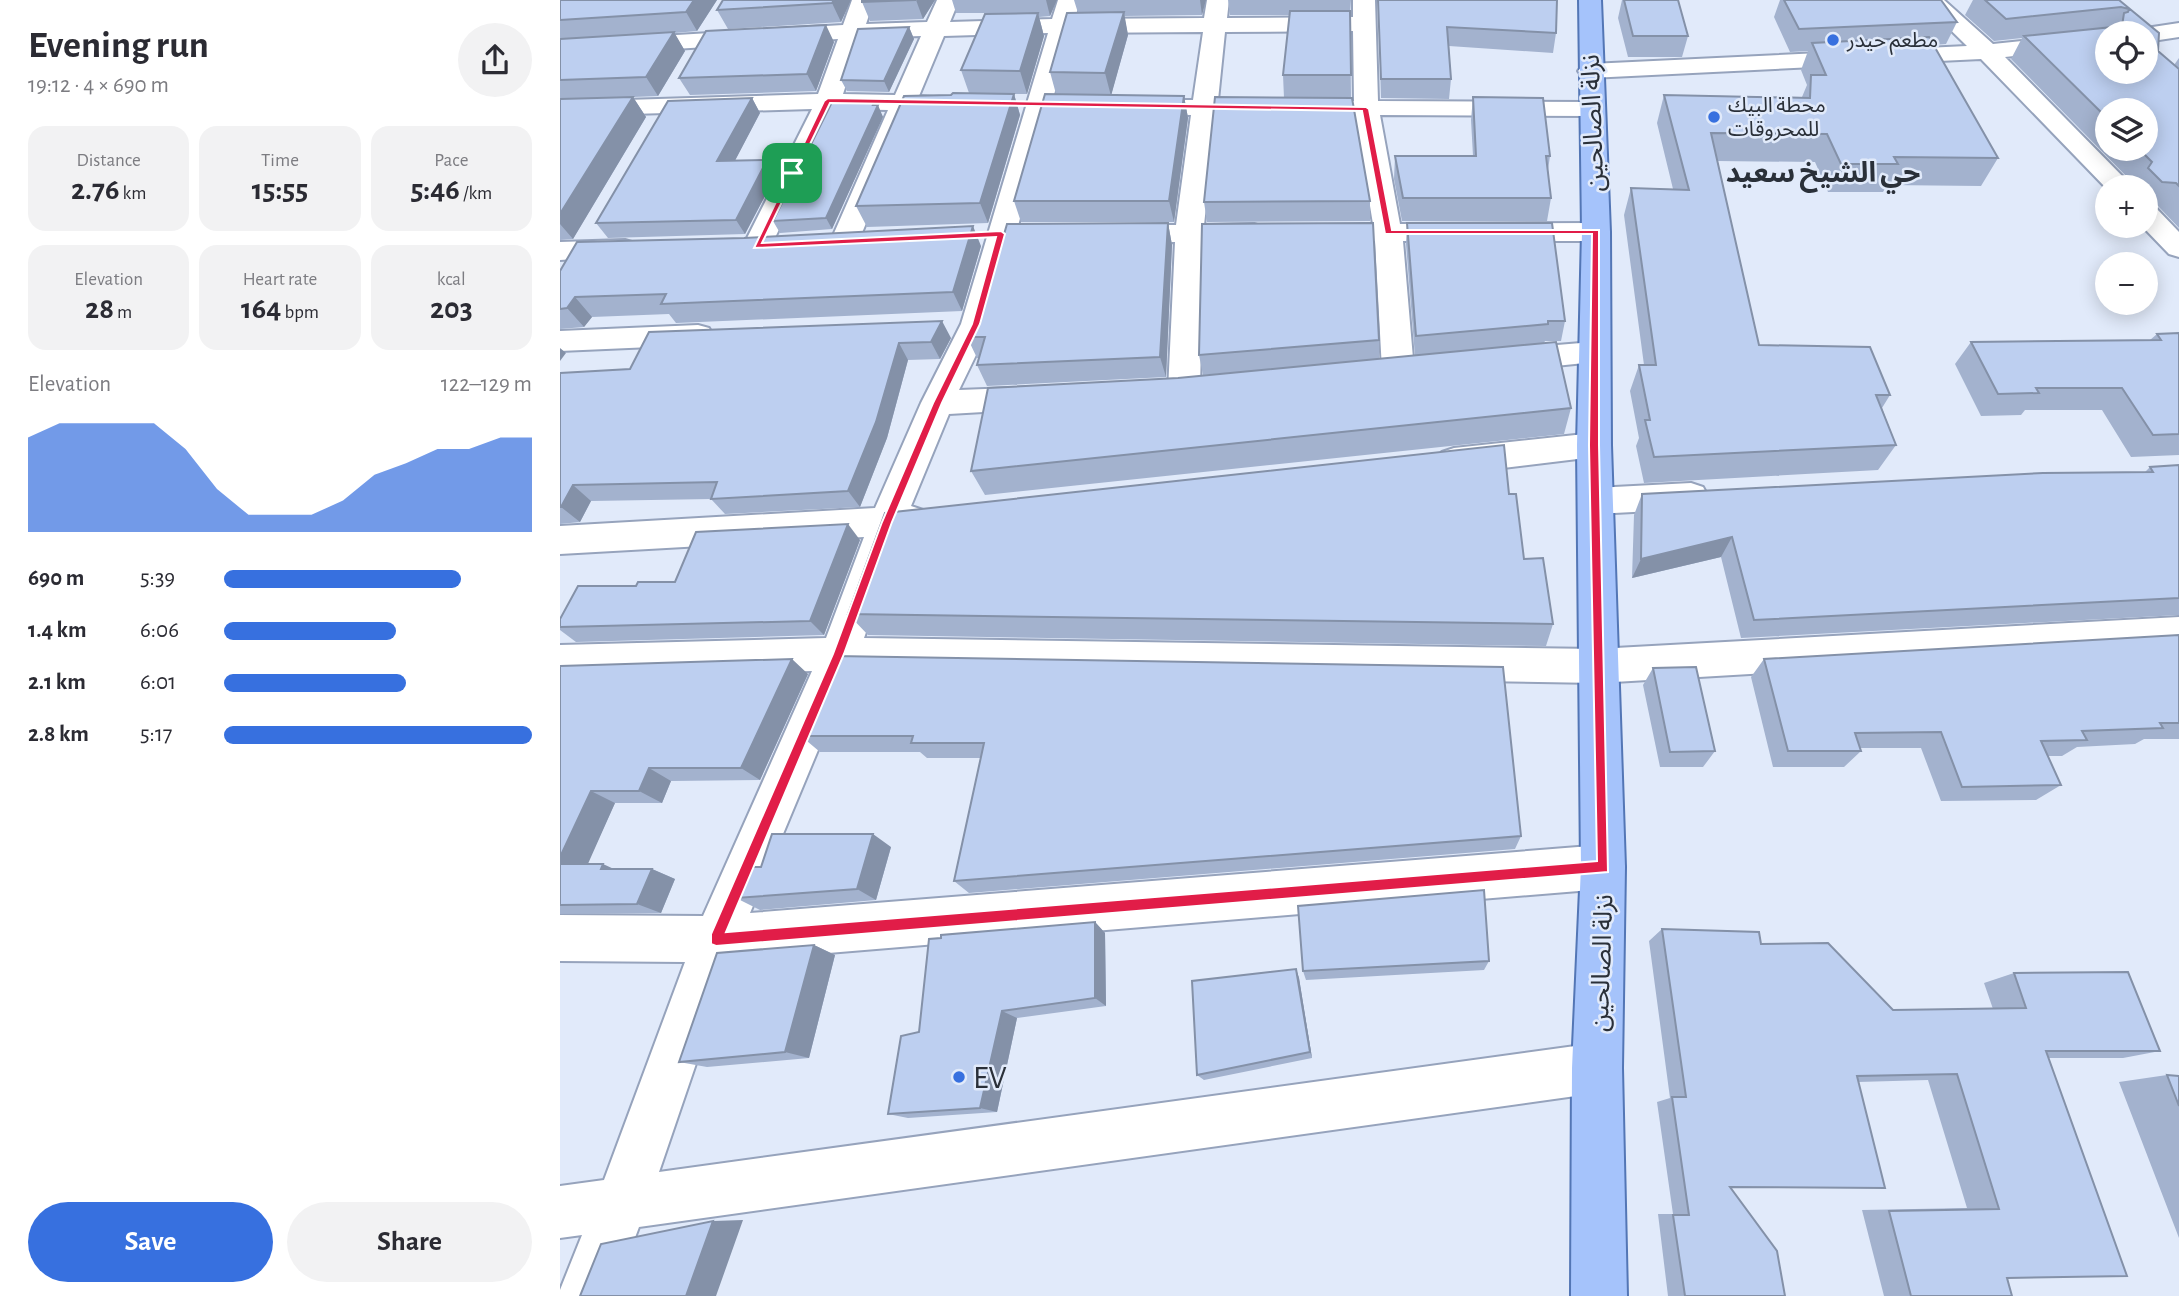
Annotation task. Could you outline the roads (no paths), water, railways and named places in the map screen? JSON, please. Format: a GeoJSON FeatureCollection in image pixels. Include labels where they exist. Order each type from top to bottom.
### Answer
{"type":"FeatureCollection","features":[{"type":"Feature","properties":{"kind":"main road","name":"نزلة الصالحين"},"geometry":{"type":"LineString","coordinates":[[1590,0],[1596,232],[1593,353],[1597,666],[1603,867],[1597,1068],[1600,1296]]}},
{"type":"Feature","properties":{"kind":"street"},"geometry":{"type":"LineString","coordinates":[[756,246],[828,101],[863,0]]}},
{"type":"Feature","properties":{"kind":"street"},"geometry":{"type":"LineString","coordinates":[[845,240],[948,0]]}},
{"type":"Feature","properties":{"kind":"street"},"geometry":{"type":"LineString","coordinates":[[1931,0],[1987,52],[2107,175]]}},
{"type":"Feature","properties":{"kind":"street"},"geometry":{"type":"LineString","coordinates":[[1184,391],[1189,233],[1202,108],[1217,12]]}},
{"type":"Feature","properties":{"kind":"street"},"geometry":{"type":"LineString","coordinates":[[560,49],[936,29],[1065,13],[1364,12],[1366,109],[1388,233],[1399,370]]}},
{"type":"Feature","properties":{"kind":"street"},"geometry":{"type":"LineString","coordinates":[[585,1296],[622,1202],[716,939],[839,654],[887,522],[937,403],[963,324],[1001,234],[1065,13]]}},
{"type":"Feature","properties":{"kind":"street"},"geometry":{"type":"LineString","coordinates":[[693,62],[718,20]]}},
{"type":"Feature","properties":{"kind":"street"},"geometry":{"type":"LineString","coordinates":[[2158,33],[2179,30]]}},
{"type":"Feature","properties":{"kind":"street"},"geometry":{"type":"LineString","coordinates":[[1590,71],[1987,52],[2095,40]]}},
{"type":"Feature","properties":{"kind":"street"},"geometry":{"type":"LineString","coordinates":[[560,109],[828,101],[973,104]]}},
{"type":"Feature","properties":{"kind":"street"},"geometry":{"type":"LineString","coordinates":[[1108,107],[1591,109]]}},
{"type":"Feature","properties":{"kind":"street"},"geometry":{"type":"LineString","coordinates":[[2158,226],[2179,248]]}},
{"type":"Feature","properties":{"kind":"street"},"geometry":{"type":"LineString","coordinates":[[1095,234],[1596,232]]}},
{"type":"Feature","properties":{"kind":"street"},"geometry":{"type":"LineString","coordinates":[[566,280],[581,242],[651,248]]}},
{"type":"Feature","properties":{"kind":"street"},"geometry":{"type":"LineString","coordinates":[[560,341],[723,334]]}},
{"type":"Feature","properties":{"kind":"street"},"geometry":{"type":"LineString","coordinates":[[1482,363],[1593,353]]}},
{"type":"Feature","properties":{"kind":"street"},"geometry":{"type":"LineString","coordinates":[[937,403],[1060,397]]}},
{"type":"Feature","properties":{"kind":"street"},"geometry":{"type":"LineString","coordinates":[[1427,463],[1594,445]]}},
{"type":"Feature","properties":{"kind":"street"},"geometry":{"type":"LineString","coordinates":[[1595,501],[1720,494]]}},
{"type":"Feature","properties":{"kind":"street"},"geometry":{"type":"LineString","coordinates":[[560,540],[887,522],[942,516]]}},
{"type":"Feature","properties":{"kind":"street"},"geometry":{"type":"LineString","coordinates":[[560,662],[839,654],[1597,666],[2179,633]]}},
{"type":"Feature","properties":{"kind":"street"},"geometry":{"type":"LineString","coordinates":[[560,938],[716,939],[1603,867]]}},
{"type":"Feature","properties":{"kind":"street"},"geometry":{"type":"LineString","coordinates":[[560,1212],[1597,1068]]}},
{"type":"Feature","properties":{"kind":"place","name":"مطعم حيدر"},"geometry":{"type":"Point","coordinates":[1833,40]}},
{"type":"Feature","properties":{"kind":"place","name":"محطة البيك للمحروقات"},"geometry":{"type":"Point","coordinates":[1714,117]}},
{"type":"Feature","properties":{"kind":"place","name":"EV"},"geometry":{"type":"Point","coordinates":[959,1077]}},
{"type":"Feature","properties":{"kind":"district","name":"حي الشيخ سعيد"},"geometry":{"type":"Point","coordinates":[1823,172]}}]}
